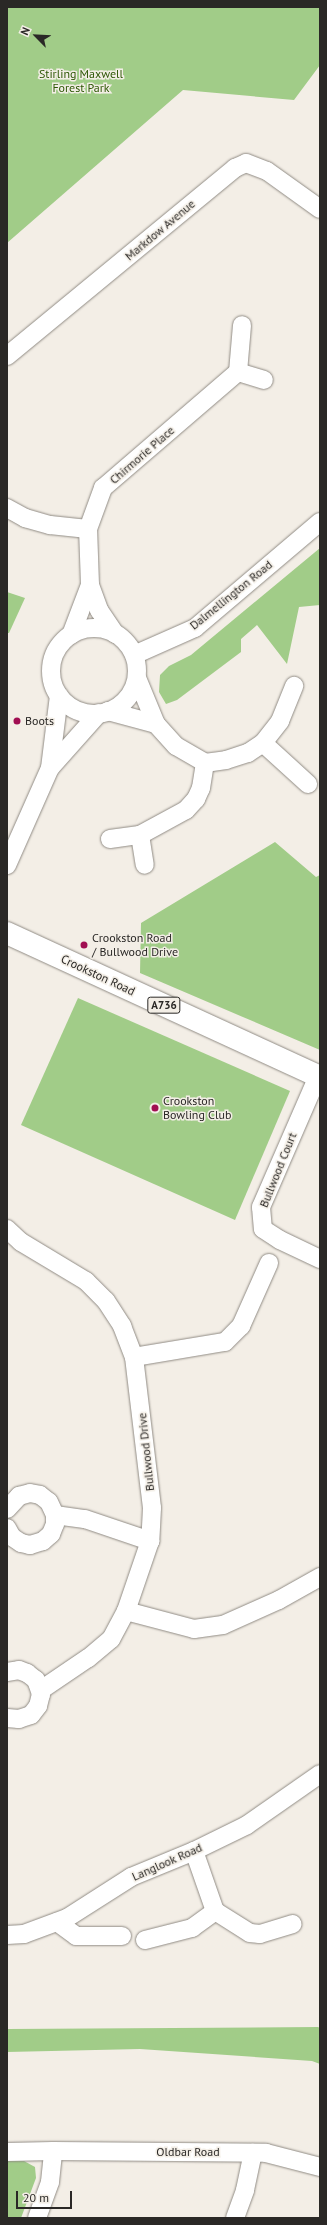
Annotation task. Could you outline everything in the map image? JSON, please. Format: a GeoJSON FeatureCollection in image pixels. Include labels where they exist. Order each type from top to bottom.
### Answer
{"type":"FeatureCollection","features":[{"type":"Feature","properties":{"kind":"main road","name":"Crookston Road"},"geometry":{"type":"LineString","coordinates":[[7,933],[319,1076]]}},
{"type":"Feature","properties":{"kind":"street","name":"Markdow Avenue"},"geometry":{"type":"LineString","coordinates":[[7,356],[235,168],[246,163],[267,171],[320,209]]}},
{"type":"Feature","properties":{"kind":"street"},"geometry":{"type":"LineString","coordinates":[[242,325],[238,372],[264,380]]}},
{"type":"Feature","properties":{"kind":"street","name":"Chirmorie Place"},"geometry":{"type":"LineString","coordinates":[[115,634],[99,610],[90,585],[88,529],[103,488],[238,372]]}},
{"type":"Feature","properties":{"kind":"street"},"geometry":{"type":"LineString","coordinates":[[7,508],[25,518],[50,525],[88,529]]}},
{"type":"Feature","properties":{"kind":"street","name":"Dalmellington Road"},"geometry":{"type":"LineString","coordinates":[[134,655],[195,628],[320,522]]}},
{"type":"Feature","properties":{"kind":"street","name":"Chirmorie Place"},"geometry":{"type":"LineString","coordinates":[[71,636],[90,585]]}},
{"type":"Feature","properties":{"kind":"street"},"geometry":{"type":"LineString","coordinates":[[7,865],[50,768],[59,696],[51,673],[52,661],[58,648],[71,636],[94,628],[115,634],[128,644],[134,655],[137,678],[156,724],[176,746],[205,763],[241,755],[263,742],[280,721],[294,686]]}},
{"type":"Feature","properties":{"kind":"street"},"geometry":{"type":"LineString","coordinates":[[50,768],[104,712],[126,700],[137,678]]}},
{"type":"Feature","properties":{"kind":"street"},"geometry":{"type":"LineString","coordinates":[[59,696],[78,711],[104,712],[156,724]]}},
{"type":"Feature","properties":{"kind":"street"},"geometry":{"type":"LineString","coordinates":[[263,742],[308,784]]}},
{"type":"Feature","properties":{"kind":"street"},"geometry":{"type":"LineString","coordinates":[[110,839],[140,836],[186,810],[196,799],[205,763]]}},
{"type":"Feature","properties":{"kind":"street"},"geometry":{"type":"LineString","coordinates":[[140,836],[145,865]]}},
{"type":"Feature","properties":{"kind":"street","name":"Bullwood Court"},"geometry":{"type":"LineString","coordinates":[[319,1076],[261,1207],[263,1229],[280,1240],[320,1258]]}},
{"type":"Feature","properties":{"kind":"street","name":"Bullwood Drive"},"geometry":{"type":"LineString","coordinates":[[7,1229],[21,1242],[86,1281],[106,1301],[122,1326],[134,1357],[149,1468],[152,1508],[150,1541],[126,1611],[111,1639],[88,1658],[40,1690]]}},
{"type":"Feature","properties":{"kind":"street"},"geometry":{"type":"LineString","coordinates":[[134,1357],[225,1342],[241,1326],[270,1263]]}},
{"type":"Feature","properties":{"kind":"street"},"geometry":{"type":"LineString","coordinates":[[7,1509],[19,1496],[30,1493],[40,1495],[49,1502],[55,1515],[51,1534],[43,1541],[30,1545],[21,1543],[12,1537],[7,1528]]}},
{"type":"Feature","properties":{"kind":"street"},"geometry":{"type":"LineString","coordinates":[[55,1515],[85,1519],[150,1541]]}},
{"type":"Feature","properties":{"kind":"street"},"geometry":{"type":"LineString","coordinates":[[126,1611],[194,1630],[223,1625],[279,1600],[320,1577]]}},
{"type":"Feature","properties":{"kind":"street"},"geometry":{"type":"LineString","coordinates":[[7,1672],[19,1670],[27,1673],[36,1680],[40,1690],[38,1706],[30,1715],[19,1720],[7,1718]]}},
{"type":"Feature","properties":{"kind":"street","name":"Langlook Road"},"geometry":{"type":"LineString","coordinates":[[7,1935],[24,1934],[57,1922],[131,1877],[194,1851],[247,1825],[320,1774]]}},
{"type":"Feature","properties":{"kind":"street"},"geometry":{"type":"LineString","coordinates":[[194,1851],[214,1911],[250,1933],[260,1934],[293,1924]]}},
{"type":"Feature","properties":{"kind":"street"},"geometry":{"type":"LineString","coordinates":[[145,1940],[192,1928],[214,1911]]}},
{"type":"Feature","properties":{"kind":"street"},"geometry":{"type":"LineString","coordinates":[[57,1922],[76,1936],[122,1936]]}},
{"type":"Feature","properties":{"kind":"street"},"geometry":{"type":"LineString","coordinates":[[37,2218],[50,2182],[53,2151]]}},
{"type":"Feature","properties":{"kind":"street","name":"Oldbar Road"},"geometry":{"type":"LineString","coordinates":[[7,2152],[253,2153],[291,2158],[320,2168]]}},
{"type":"Feature","properties":{"kind":"street"},"geometry":{"type":"LineString","coordinates":[[235,2218],[247,2184],[253,2153]]}},
{"type":"Feature","properties":{"kind":"green space","name":"Stirling Maxwell Forest Park"},"geometry":{"type":"Polygon","coordinates":[[[7,7],[320,7],[320,65],[294,100],[183,90],[7,243],[7,7]]]}},
{"type":"Feature","properties":{"kind":"green space"},"geometry":{"type":"Polygon","coordinates":[[[320,548],[320,605],[299,607],[287,664],[257,625],[241,639],[241,652],[177,700],[166,704],[159,692],[160,675],[169,666],[191,655],[320,548]]]}},
{"type":"Feature","properties":{"kind":"green space"},"geometry":{"type":"Polygon","coordinates":[[[7,592],[25,598],[9,633],[7,633],[7,592]]]}},
{"type":"Feature","properties":{"kind":"green space"},"geometry":{"type":"Polygon","coordinates":[[[275,842],[316,877],[320,875],[320,1050],[140,973],[141,923],[275,842]]]}},
{"type":"Feature","properties":{"kind":"green space","name":"Crookston Bowling Club"},"geometry":{"type":"Polygon","coordinates":[[[78,998],[290,1091],[235,1220],[21,1125],[78,998]]]}},
{"type":"Feature","properties":{"kind":"green space"},"geometry":{"type":"Polygon","coordinates":[[[320,2028],[320,2064],[312,2061],[140,2049],[7,2052],[7,2029],[320,2028]]]}},
{"type":"Feature","properties":{"kind":"green space"},"geometry":{"type":"Polygon","coordinates":[[[7,2161],[24,2161],[35,2167],[36,2178],[21,2218],[7,2218],[7,2161]]]}},
{"type":"Feature","properties":{"kind":"place","name":"Boots"},"geometry":{"type":"Point","coordinates":[17,721]}},
{"type":"Feature","properties":{"kind":"place","name":"Crookston Road / Bullwood Drive"},"geometry":{"type":"Point","coordinates":[84,945]}},
{"type":"Feature","properties":{"kind":"place","name":"Crookston Bowling Club"},"geometry":{"type":"Point","coordinates":[155,1108]}}]}
